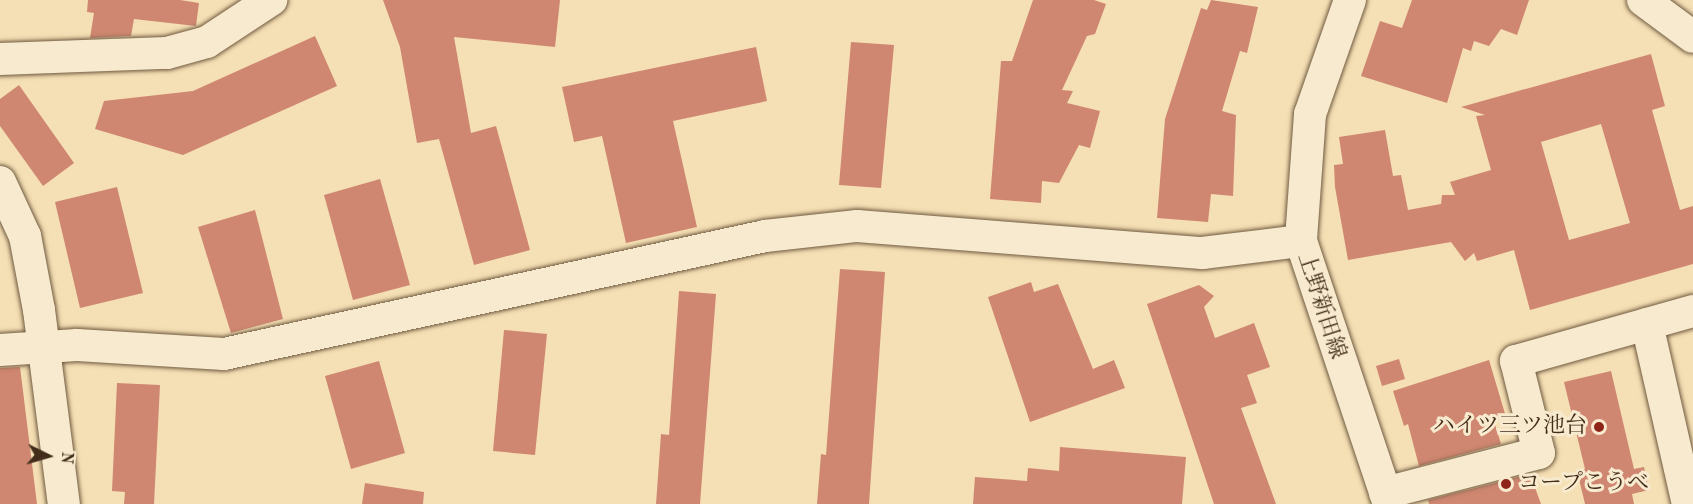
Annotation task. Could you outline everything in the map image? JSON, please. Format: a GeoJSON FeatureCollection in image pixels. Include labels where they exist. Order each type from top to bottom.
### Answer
{"type":"FeatureCollection","features":[{"type":"Feature","properties":{"kind":"street"},"geometry":{"type":"LineString","coordinates":[[0,59],[167,53],[207,42],[271,0]]}},
{"type":"Feature","properties":{"kind":"street","name":"上野新田線"},"geometry":{"type":"LineString","coordinates":[[1350,0],[1310,114],[1300,241],[1387,499]]}},
{"type":"Feature","properties":{"kind":"street"},"geometry":{"type":"LineString","coordinates":[[1643,0],[1693,37]]}},
{"type":"Feature","properties":{"kind":"street"},"geometry":{"type":"LineString","coordinates":[[0,182],[25,236],[44,346],[64,504]]}},
{"type":"Feature","properties":{"kind":"street"},"geometry":{"type":"LineString","coordinates":[[0,350],[44,346],[224,354],[765,236],[857,226],[1202,253],[1300,241]]}},
{"type":"Feature","properties":{"kind":"street"},"geometry":{"type":"LineString","coordinates":[[1387,499],[1539,453],[1516,361],[1693,311]]}},
{"type":"Feature","properties":{"kind":"street"},"geometry":{"type":"LineString","coordinates":[[1647,324],[1688,504]]}},
{"type":"Feature","properties":{"kind":"building"},"geometry":{"type":"Polygon","coordinates":[[[88,0],[180,0],[199,3],[196,26],[134,19],[131,36],[90,38],[94,13],[87,12],[88,0]]]}},
{"type":"Feature","properties":{"kind":"building"},"geometry":{"type":"Polygon","coordinates":[[[383,0],[560,0],[555,47],[454,37],[471,133],[496,126],[530,250],[474,265],[439,139],[417,143],[400,47],[383,0]]]}},
{"type":"Feature","properties":{"kind":"building"},"geometry":{"type":"Polygon","coordinates":[[[1033,0],[1094,0],[1106,4],[1095,34],[1087,36],[1062,90],[1073,91],[1067,103],[1100,111],[1090,148],[1079,145],[1059,183],[1042,181],[1041,203],[990,199],[1001,61],[1012,61],[1033,0]]]}},
{"type":"Feature","properties":{"kind":"building"},"geometry":{"type":"Polygon","coordinates":[[[1211,0],[1258,7],[1247,53],[1240,51],[1222,111],[1236,115],[1233,196],[1211,194],[1208,222],[1157,218],[1165,119],[1201,8],[1207,10],[1211,0]]]}},
{"type":"Feature","properties":{"kind":"building"},"geometry":{"type":"Polygon","coordinates":[[[1412,0],[1529,0],[1517,35],[1501,29],[1489,46],[1474,41],[1471,51],[1463,48],[1447,103],[1361,76],[1380,21],[1402,28],[1412,0]]]}},
{"type":"Feature","properties":{"kind":"building"},"geometry":{"type":"Polygon","coordinates":[[[315,36],[337,86],[183,155],[95,129],[104,101],[193,91],[315,36]]]}},
{"type":"Feature","properties":{"kind":"building"},"geometry":{"type":"Polygon","coordinates":[[[851,42],[894,45],[881,188],[839,185],[851,42]]]}},
{"type":"Feature","properties":{"kind":"building"},"geometry":{"type":"Polygon","coordinates":[[[756,47],[767,101],[673,121],[697,227],[626,243],[602,136],[574,142],[562,87],[756,47]]]}},
{"type":"Feature","properties":{"kind":"building"},"geometry":{"type":"Polygon","coordinates":[[[1651,54],[1665,106],[1652,110],[1680,210],[1693,206],[1693,264],[1530,310],[1514,250],[1477,261],[1474,253],[1465,261],[1451,242],[1348,260],[1335,187],[1334,165],[1343,164],[1339,137],[1385,130],[1393,176],[1401,175],[1408,210],[1441,204],[1442,195],[1455,195],[1450,182],[1491,170],[1476,116],[1485,115],[1461,107],[1651,54]],[[1601,124],[1541,142],[1569,240],[1630,223],[1601,124]]]}},
{"type":"Feature","properties":{"kind":"building"},"geometry":{"type":"Polygon","coordinates":[[[19,85],[74,163],[43,186],[0,126],[0,99],[19,85]]]}},
{"type":"Feature","properties":{"kind":"building"},"geometry":{"type":"Polygon","coordinates":[[[380,179],[410,285],[353,300],[324,195],[380,179]]]}},
{"type":"Feature","properties":{"kind":"building"},"geometry":{"type":"Polygon","coordinates":[[[117,187],[143,293],[80,308],[55,202],[117,187]]]}},
{"type":"Feature","properties":{"kind":"building"},"geometry":{"type":"Polygon","coordinates":[[[255,210],[283,319],[231,333],[198,227],[255,210]]]}},
{"type":"Feature","properties":{"kind":"building"},"geometry":{"type":"Polygon","coordinates":[[[840,269],[885,272],[869,504],[817,504],[821,454],[826,455],[840,269]]]}},
{"type":"Feature","properties":{"kind":"building"},"geometry":{"type":"Polygon","coordinates":[[[1031,282],[1034,292],[1058,284],[1093,369],[1114,360],[1125,388],[1030,422],[988,297],[1031,282]]]}},
{"type":"Feature","properties":{"kind":"building"},"geometry":{"type":"Polygon","coordinates":[[[1199,285],[1214,296],[1204,307],[1215,338],[1254,323],[1270,367],[1247,375],[1257,403],[1241,408],[1276,504],[1214,504],[1147,304],[1199,285]]]}},
{"type":"Feature","properties":{"kind":"building"},"geometry":{"type":"Polygon","coordinates":[[[679,291],[716,294],[700,504],[656,504],[661,434],[669,435],[679,291]]]}},
{"type":"Feature","properties":{"kind":"building"},"geometry":{"type":"Polygon","coordinates":[[[504,330],[547,334],[535,455],[493,451],[504,330]]]}},
{"type":"Feature","properties":{"kind":"building"},"geometry":{"type":"Polygon","coordinates":[[[1399,359],[1405,379],[1382,386],[1376,366],[1399,359]]]}},
{"type":"Feature","properties":{"kind":"building"},"geometry":{"type":"Polygon","coordinates":[[[1489,360],[1506,417],[1494,421],[1501,444],[1419,466],[1408,424],[1404,426],[1393,391],[1489,360]]]}},
{"type":"Feature","properties":{"kind":"building"},"geometry":{"type":"Polygon","coordinates":[[[379,361],[405,453],[351,469],[325,376],[379,361]]]}},
{"type":"Feature","properties":{"kind":"building"},"geometry":{"type":"Polygon","coordinates":[[[20,367],[37,504],[0,504],[0,368],[20,367]]]}},
{"type":"Feature","properties":{"kind":"building","name":"ハイツ三ツ池台"},"geometry":{"type":"Polygon","coordinates":[[[1611,371],[1634,469],[1644,467],[1649,490],[1632,494],[1634,504],[1585,504],[1577,471],[1585,469],[1564,382],[1611,371]]]}},
{"type":"Feature","properties":{"kind":"building"},"geometry":{"type":"Polygon","coordinates":[[[117,383],[160,385],[154,504],[124,504],[125,492],[112,491],[117,383]]]}},
{"type":"Feature","properties":{"kind":"building"},"geometry":{"type":"Polygon","coordinates":[[[1060,447],[1186,457],[1182,504],[973,504],[975,477],[1027,481],[1028,468],[1059,471],[1060,447]]]}},
{"type":"Feature","properties":{"kind":"building","name":"コープこうべ"},"geometry":{"type":"Polygon","coordinates":[[[1530,474],[1541,504],[1429,504],[1428,500],[1530,474]]]}},
{"type":"Feature","properties":{"kind":"building"},"geometry":{"type":"Polygon","coordinates":[[[365,483],[424,492],[423,504],[362,504],[365,483]]]}},
{"type":"Feature","properties":{"kind":"place","name":"ハイツ三ツ池台"},"geometry":{"type":"Point","coordinates":[1599,427]}},
{"type":"Feature","properties":{"kind":"place","name":"コープこうべ"},"geometry":{"type":"Point","coordinates":[1506,484]}}]}
